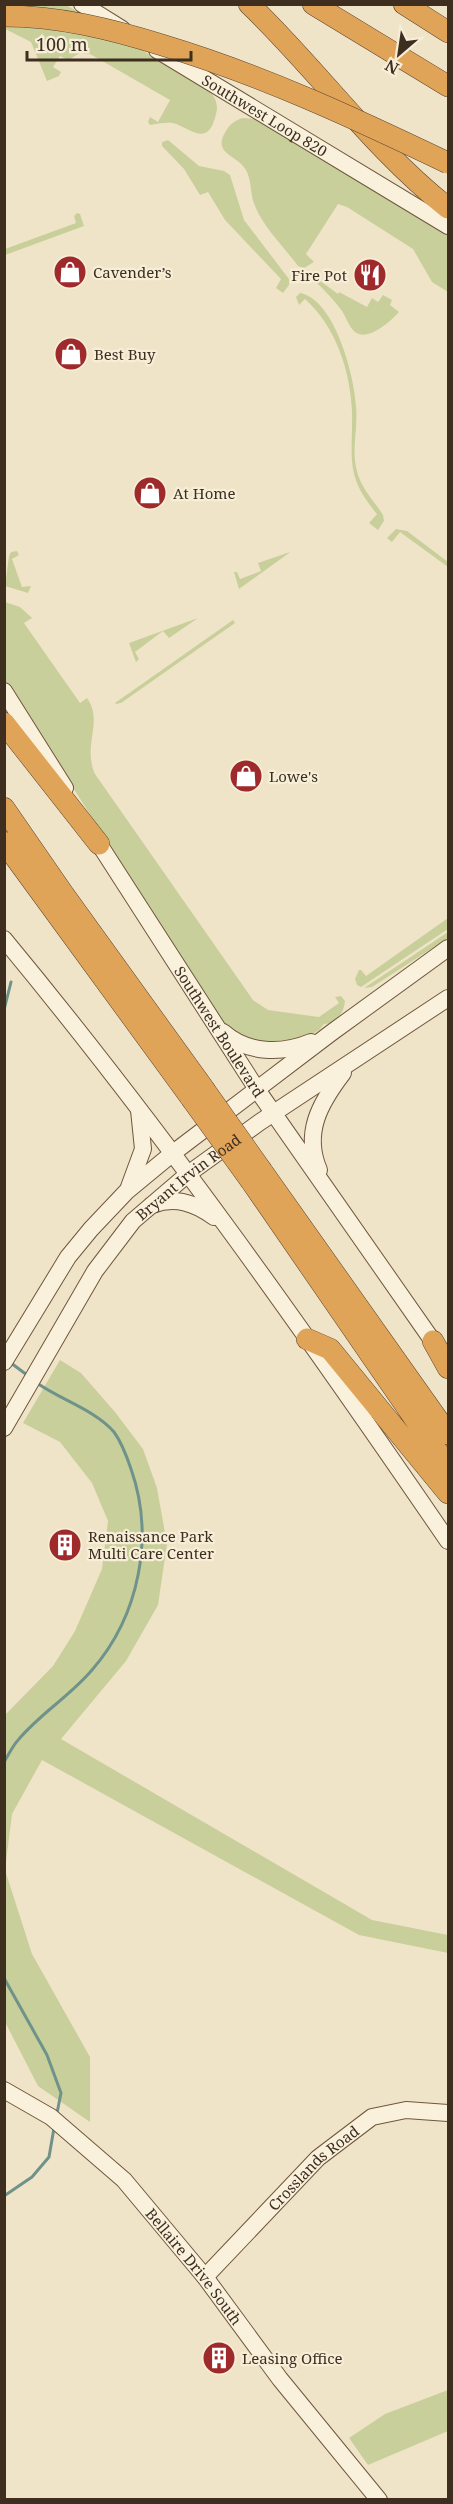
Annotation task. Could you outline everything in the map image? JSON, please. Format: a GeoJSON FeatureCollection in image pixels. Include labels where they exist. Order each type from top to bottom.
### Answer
{"type":"FeatureCollection","features":[{"type":"Feature","properties":{"kind":"highway"},"geometry":{"type":"LineString","coordinates":[[249,4],[289,44],[394,160],[448,208]]}},
{"type":"Feature","properties":{"kind":"highway"},"geometry":{"type":"LineString","coordinates":[[313,4],[448,86]]}},
{"type":"Feature","properties":{"kind":"highway"},"geometry":{"type":"LineString","coordinates":[[405,4],[448,32]]}},
{"type":"Feature","properties":{"kind":"highway"},"geometry":{"type":"LineString","coordinates":[[4,16],[39,18],[96,27],[202,57],[313,99],[448,163]]}},
{"type":"Feature","properties":{"kind":"highway"},"geometry":{"type":"LineString","coordinates":[[4,723],[99,844]]}},
{"type":"Feature","properties":{"kind":"highway"},"geometry":{"type":"LineString","coordinates":[[4,808],[256,1176],[448,1434]]}},
{"type":"Feature","properties":{"kind":"highway"},"geometry":{"type":"LineString","coordinates":[[4,842],[198,1094]]}},
{"type":"Feature","properties":{"kind":"highway"},"geometry":{"type":"LineString","coordinates":[[256,1176],[448,1467]]}},
{"type":"Feature","properties":{"kind":"highway"},"geometry":{"type":"LineString","coordinates":[[307,1339],[330,1349],[448,1493]]}},
{"type":"Feature","properties":{"kind":"highway"},"geometry":{"type":"LineString","coordinates":[[433,1341],[448,1368]]}},
{"type":"Feature","properties":{"kind":"main road","name":"Southwest Loop 820"},"geometry":{"type":"LineString","coordinates":[[82,4],[448,226]]}},
{"type":"Feature","properties":{"kind":"main road","name":"Southwest Boulevard"},"geometry":{"type":"LineString","coordinates":[[4,691],[99,844],[258,1091],[448,1363]]}},
{"type":"Feature","properties":{"kind":"main road"},"geometry":{"type":"LineString","coordinates":[[4,939],[139,1106],[307,1339],[448,1541]]}},
{"type":"Feature","properties":{"kind":"main road","name":"Bryant Irvin Road"},"geometry":{"type":"LineString","coordinates":[[4,1362],[69,1257],[91,1229],[127,1191],[173,1153],[258,1091],[331,1033],[448,948]]}},
{"type":"Feature","properties":{"kind":"main road","name":"Bryant Irvin Road"},"geometry":{"type":"LineString","coordinates":[[4,1428],[106,1254],[148,1206],[188,1174],[274,1113],[448,998]]}},
{"type":"Feature","properties":{"kind":"main road"},"geometry":{"type":"LineString","coordinates":[[216,1025],[239,1042],[266,1050],[291,1049],[331,1033]]}},
{"type":"Feature","properties":{"kind":"main road"},"geometry":{"type":"LineString","coordinates":[[329,1193],[315,1161],[313,1132],[319,1108],[350,1064]]}},
{"type":"Feature","properties":{"kind":"main road"},"geometry":{"type":"LineString","coordinates":[[127,1191],[142,1149],[139,1106]]}},
{"type":"Feature","properties":{"kind":"main road"},"geometry":{"type":"LineString","coordinates":[[148,1206],[163,1201],[183,1202],[201,1207],[227,1227]]}},
{"type":"Feature","properties":{"kind":"main road","name":"Bellaire Drive South"},"geometry":{"type":"LineString","coordinates":[[4,2090],[30,2104],[74,2135],[124,2180],[205,2277],[280,2379],[380,2499]]}},
{"type":"Feature","properties":{"kind":"main road","name":"Crosslands Road"},"geometry":{"type":"LineString","coordinates":[[205,2277],[318,2158],[372,2117],[406,2110],[448,2113]]}},
{"type":"Feature","properties":{"kind":"green space"},"geometry":{"type":"Polygon","coordinates":[[[4,5],[66,5],[207,89],[217,104],[213,125],[204,134],[198,134],[173,123],[150,125],[148,122],[150,117],[158,122],[170,100],[90,54],[80,53],[68,60],[60,56],[53,67],[61,72],[59,76],[47,81],[31,42],[5,29],[4,5]]]}},
{"type":"Feature","properties":{"kind":"green space"},"geometry":{"type":"Polygon","coordinates":[[[243,118],[255,119],[448,234],[448,292],[432,282],[413,249],[347,207],[338,204],[306,254],[314,262],[304,268],[298,266],[259,214],[253,202],[246,170],[227,154],[222,145],[222,139],[229,126],[243,118]]]}},
{"type":"Feature","properties":{"kind":"green space"},"geometry":{"type":"Polygon","coordinates":[[[168,140],[199,166],[224,171],[230,175],[244,220],[289,279],[289,285],[283,293],[276,288],[281,279],[225,220],[208,192],[200,195],[184,169],[162,146],[162,142],[168,140]]]}},
{"type":"Feature","properties":{"kind":"green space"},"geometry":{"type":"Polygon","coordinates":[[[77,213],[80,214],[84,226],[5,255],[5,249],[76,223],[74,216],[77,213]]]}},
{"type":"Feature","properties":{"kind":"green space"},"geometry":{"type":"Polygon","coordinates":[[[319,280],[338,294],[339,292],[367,307],[372,298],[378,302],[383,295],[392,300],[390,305],[399,312],[373,332],[360,334],[355,332],[339,307],[317,283],[319,280]]]}},
{"type":"Feature","properties":{"kind":"green space"},"geometry":{"type":"Polygon","coordinates":[[[300,293],[312,298],[323,309],[341,341],[355,394],[356,467],[364,487],[383,515],[384,521],[378,530],[369,523],[377,514],[359,488],[355,476],[352,454],[351,396],[344,365],[333,336],[316,310],[305,299],[299,305],[296,297],[300,293]]]}},
{"type":"Feature","properties":{"kind":"green space"},"geometry":{"type":"Polygon","coordinates":[[[396,529],[407,531],[448,562],[448,567],[400,532],[392,542],[387,538],[396,529]]]}},
{"type":"Feature","properties":{"kind":"green space"},"geometry":{"type":"Polygon","coordinates":[[[17,551],[19,555],[12,559],[22,587],[31,586],[28,593],[5,586],[9,556],[11,552],[17,551]]]}},
{"type":"Feature","properties":{"kind":"green space"},"geometry":{"type":"Polygon","coordinates":[[[290,552],[239,589],[234,572],[237,572],[240,579],[261,571],[258,563],[290,552]]]}},
{"type":"Feature","properties":{"kind":"green space"},"geometry":{"type":"Polygon","coordinates":[[[5,602],[20,607],[32,618],[24,623],[80,703],[87,698],[94,716],[91,753],[95,774],[253,1000],[268,1010],[319,1017],[339,1003],[335,997],[341,996],[345,1001],[341,1014],[336,1020],[324,1024],[303,1040],[265,1044],[231,1031],[218,1017],[5,680],[5,602]]]}},
{"type":"Feature","properties":{"kind":"green space"},"geometry":{"type":"Polygon","coordinates":[[[198,618],[169,638],[163,631],[135,652],[139,659],[136,662],[129,643],[198,618]]]}},
{"type":"Feature","properties":{"kind":"green space"},"geometry":{"type":"Polygon","coordinates":[[[233,620],[235,623],[121,703],[115,703],[233,620]]]}},
{"type":"Feature","properties":{"kind":"green space"},"geometry":{"type":"Polygon","coordinates":[[[448,918],[448,929],[361,987],[357,985],[355,979],[359,970],[366,976],[448,918]]]}},
{"type":"Feature","properties":{"kind":"green space"},"geometry":{"type":"Polygon","coordinates":[[[448,932],[448,938],[372,987],[364,988],[448,932]]]}},
{"type":"Feature","properties":{"kind":"green space"},"geometry":{"type":"Polygon","coordinates":[[[60,1360],[81,1373],[143,1449],[157,1488],[167,1544],[158,1605],[126,1661],[61,1739],[372,1920],[448,1935],[448,1953],[359,1935],[42,1760],[12,1814],[5,1870],[5,1715],[53,1666],[75,1631],[102,1569],[108,1521],[92,1483],[60,1442],[23,1423],[60,1360]]]}},
{"type":"Feature","properties":{"kind":"green space"},"geometry":{"type":"Polygon","coordinates":[[[5,1870],[32,1954],[90,2057],[90,2122],[38,2086],[5,2022],[5,1870]]]}},
{"type":"Feature","properties":{"kind":"green space"},"geometry":{"type":"Polygon","coordinates":[[[448,2390],[448,2431],[368,2465],[349,2438],[385,2414],[448,2390]]]}},
{"type":"Feature","properties":{"kind":"waterway"},"geometry":{"type":"LineString","coordinates":[[4,1010],[11,982]]}},
{"type":"Feature","properties":{"kind":"waterway"},"geometry":{"type":"LineString","coordinates":[[11,1363],[27,1375]]}},
{"type":"Feature","properties":{"kind":"waterway"},"geometry":{"type":"LineString","coordinates":[[4,1762],[15,1744],[92,1670],[108,1649],[131,1601],[142,1548],[142,1522],[138,1495],[128,1460],[117,1436],[106,1424],[88,1411],[37,1383]]}},
{"type":"Feature","properties":{"kind":"waterway"},"geometry":{"type":"LineString","coordinates":[[4,1978],[47,2055],[61,2093],[57,2113]]}},
{"type":"Feature","properties":{"kind":"waterway"},"geometry":{"type":"LineString","coordinates":[[4,2196],[32,2177],[49,2157],[54,2128]]}},
{"type":"Feature","properties":{"kind":"place","name":"Cavender’s"},"geometry":{"type":"Point","coordinates":[70,272]}},
{"type":"Feature","properties":{"kind":"place","name":"Fire Pot"},"geometry":{"type":"Point","coordinates":[370,275]}},
{"type":"Feature","properties":{"kind":"place","name":"Best Buy"},"geometry":{"type":"Point","coordinates":[71,354]}},
{"type":"Feature","properties":{"kind":"place","name":"At Home"},"geometry":{"type":"Point","coordinates":[150,493]}},
{"type":"Feature","properties":{"kind":"place","name":"Lowe's"},"geometry":{"type":"Point","coordinates":[246,776]}},
{"type":"Feature","properties":{"kind":"place","name":"Renaissance Park Multi Care Center"},"geometry":{"type":"Point","coordinates":[65,1545]}},
{"type":"Feature","properties":{"kind":"place","name":"Leasing Office"},"geometry":{"type":"Point","coordinates":[219,2358]}}]}
